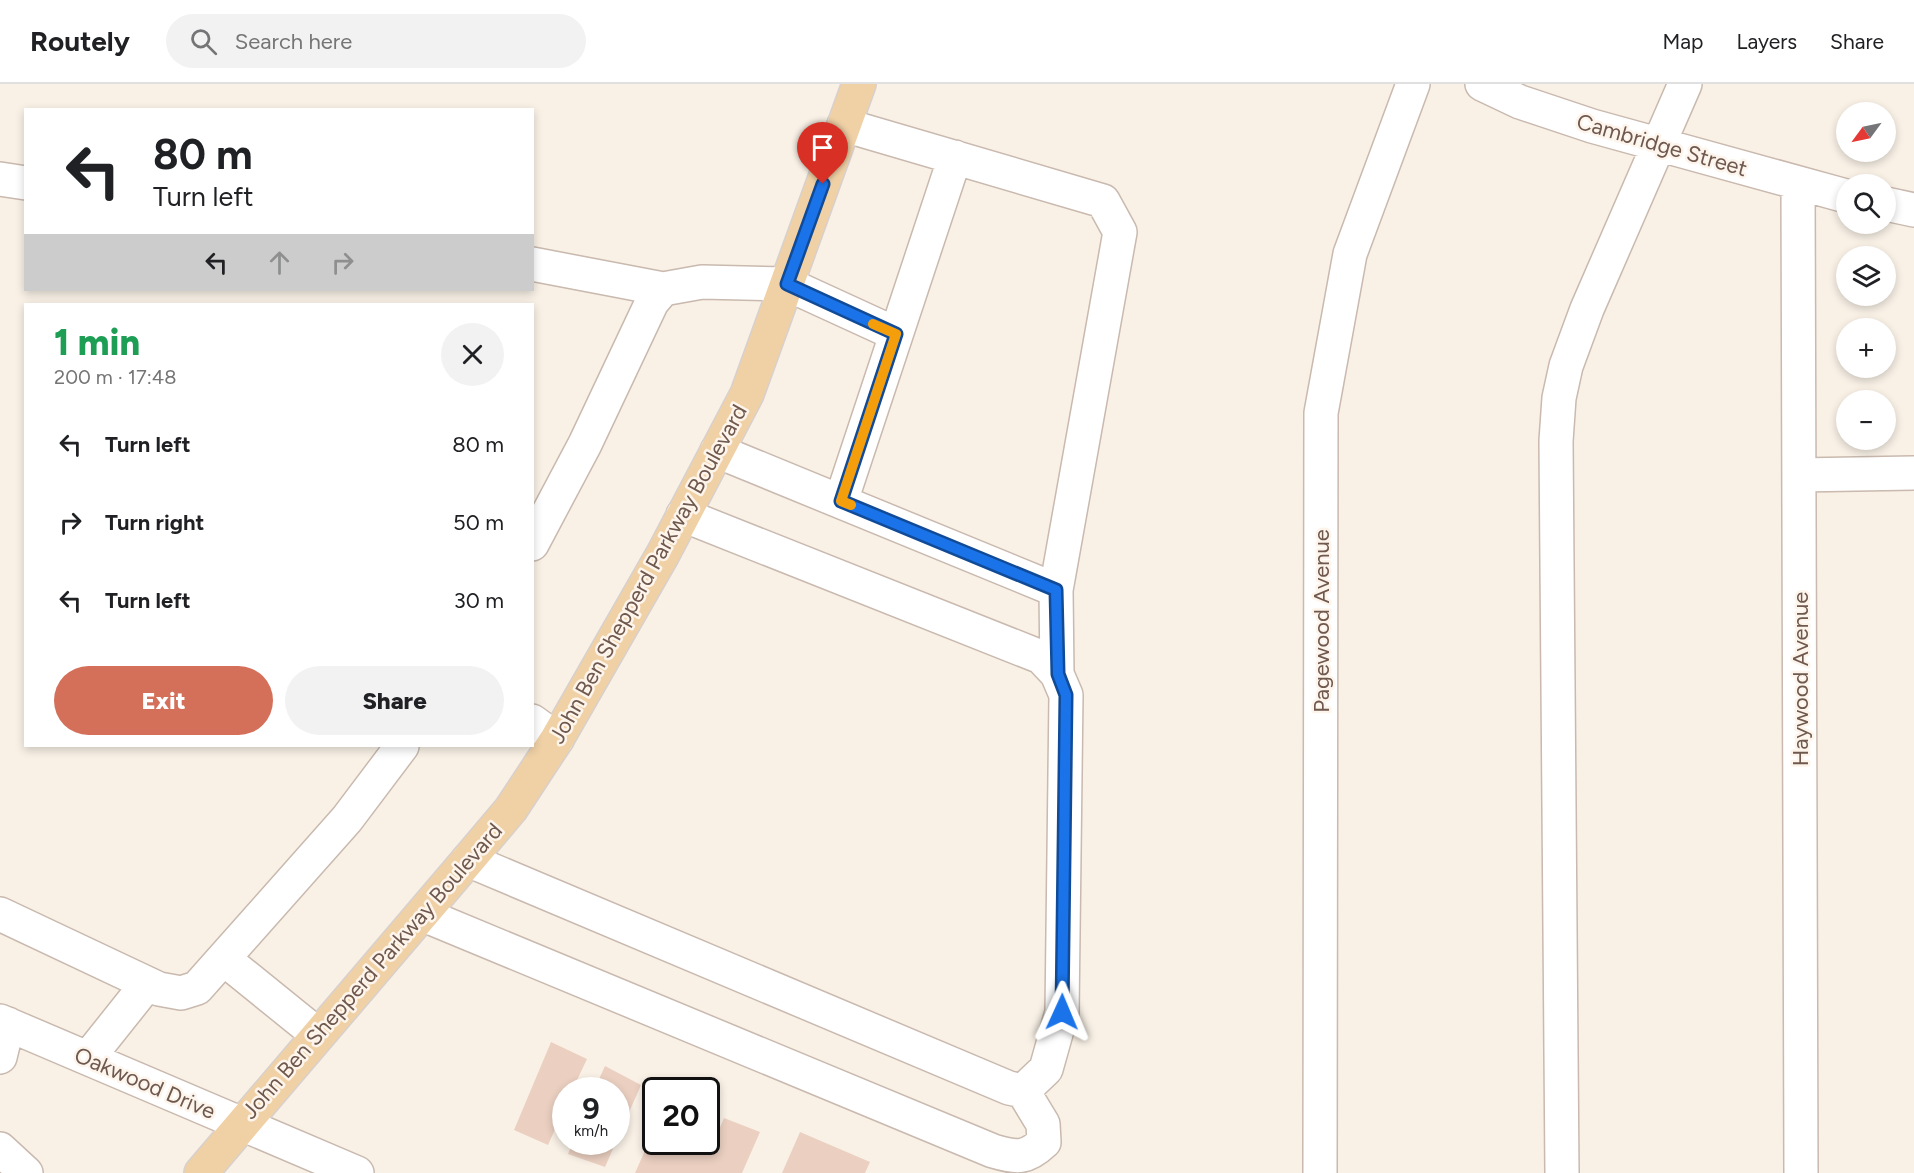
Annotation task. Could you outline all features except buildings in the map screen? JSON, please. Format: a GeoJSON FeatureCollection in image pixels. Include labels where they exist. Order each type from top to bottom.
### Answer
{"type":"FeatureCollection","features":[{"type":"Feature","properties":{"kind":"main road","name":"John Ben Shepperd Parkway Boulevard"},"geometry":{"type":"LineString","coordinates":[[201,1173],[424,915],[511,809],[545,730],[683,515],[747,394],[859,84]]}},
{"type":"Feature","properties":{"kind":"street","name":"Pagewood Avenue"},"geometry":{"type":"LineString","coordinates":[[1320,1173],[1321,413],[1350,254],[1413,84]]}},
{"type":"Feature","properties":{"kind":"street","name":"Cambridge Street"},"geometry":{"type":"LineString","coordinates":[[1482,84],[1520,102],[1660,146],[1836,194]]}},
{"type":"Feature","properties":{"kind":"street"},"geometry":{"type":"LineString","coordinates":[[1562,1173],[1556,441],[1559,398],[1566,366],[1587,309],[1660,146],[1685,84]]}},
{"type":"Feature","properties":{"kind":"street"},"geometry":{"type":"LineString","coordinates":[[844,125],[1103,201],[1120,232],[1056,590],[1058,674],[1066,695],[1062,1012],[1046,1069],[1023,1091]]}},
{"type":"Feature","properties":{"kind":"street"},"geometry":{"type":"LineString","coordinates":[[841,501],[955,157]]}},
{"type":"Feature","properties":{"kind":"street"},"geometry":{"type":"LineString","coordinates":[[0,179],[24,183]]}},
{"type":"Feature","properties":{"kind":"street","name":"Haywood Avenue"},"geometry":{"type":"LineString","coordinates":[[1798,184],[1801,1173]]}},
{"type":"Feature","properties":{"kind":"street"},"geometry":{"type":"LineString","coordinates":[[1896,206],[1914,210]]}},
{"type":"Feature","properties":{"kind":"street"},"geometry":{"type":"LineString","coordinates":[[534,264],[663,289],[702,282],[787,284],[896,334]]}},
{"type":"Feature","properties":{"kind":"street"},"geometry":{"type":"LineString","coordinates":[[534,540],[585,444],[652,302],[663,289]]}},
{"type":"Feature","properties":{"kind":"street"},"geometry":{"type":"LineString","coordinates":[[717,451],[1056,590]]}},
{"type":"Feature","properties":{"kind":"street"},"geometry":{"type":"LineString","coordinates":[[1799,475],[1914,473]]}},
{"type":"Feature","properties":{"kind":"street"},"geometry":{"type":"LineString","coordinates":[[683,515],[1041,657],[1058,674]]}},
{"type":"Feature","properties":{"kind":"street"},"geometry":{"type":"LineString","coordinates":[[0,914],[159,989],[181,993],[197,988],[347,819],[401,747]]}},
{"type":"Feature","properties":{"kind":"street"},"geometry":{"type":"LineString","coordinates":[[424,915],[993,1151],[1012,1157],[1031,1154],[1044,1142],[1043,1124],[1023,1091],[1009,1088],[468,860]]}},
{"type":"Feature","properties":{"kind":"street"},"geometry":{"type":"LineString","coordinates":[[224,959],[318,1035]]}},
{"type":"Feature","properties":{"kind":"street"},"geometry":{"type":"LineString","coordinates":[[88,1058],[147,984]]}},
{"type":"Feature","properties":{"kind":"street"},"geometry":{"type":"LineString","coordinates":[[0,1057],[4,1022]]}},
{"type":"Feature","properties":{"kind":"street","name":"Oakwood Drive"},"geometry":{"type":"LineString","coordinates":[[4,1022],[357,1173]]}},
{"type":"Feature","properties":{"kind":"street"},"geometry":{"type":"LineString","coordinates":[[0,1149],[26,1173]]}},
{"type":"Feature","properties":{"kind":"slow traffic"},"geometry":{"type":"LineString","coordinates":[[851,505],[841,501],[896,334],[873,324]]}},
{"type":"Feature","properties":{"kind":"route"},"geometry":{"type":"LineString","coordinates":[[823,184],[787,284],[896,334],[841,501],[1056,590],[1058,674],[1066,695],[1062,1012]]}}]}
